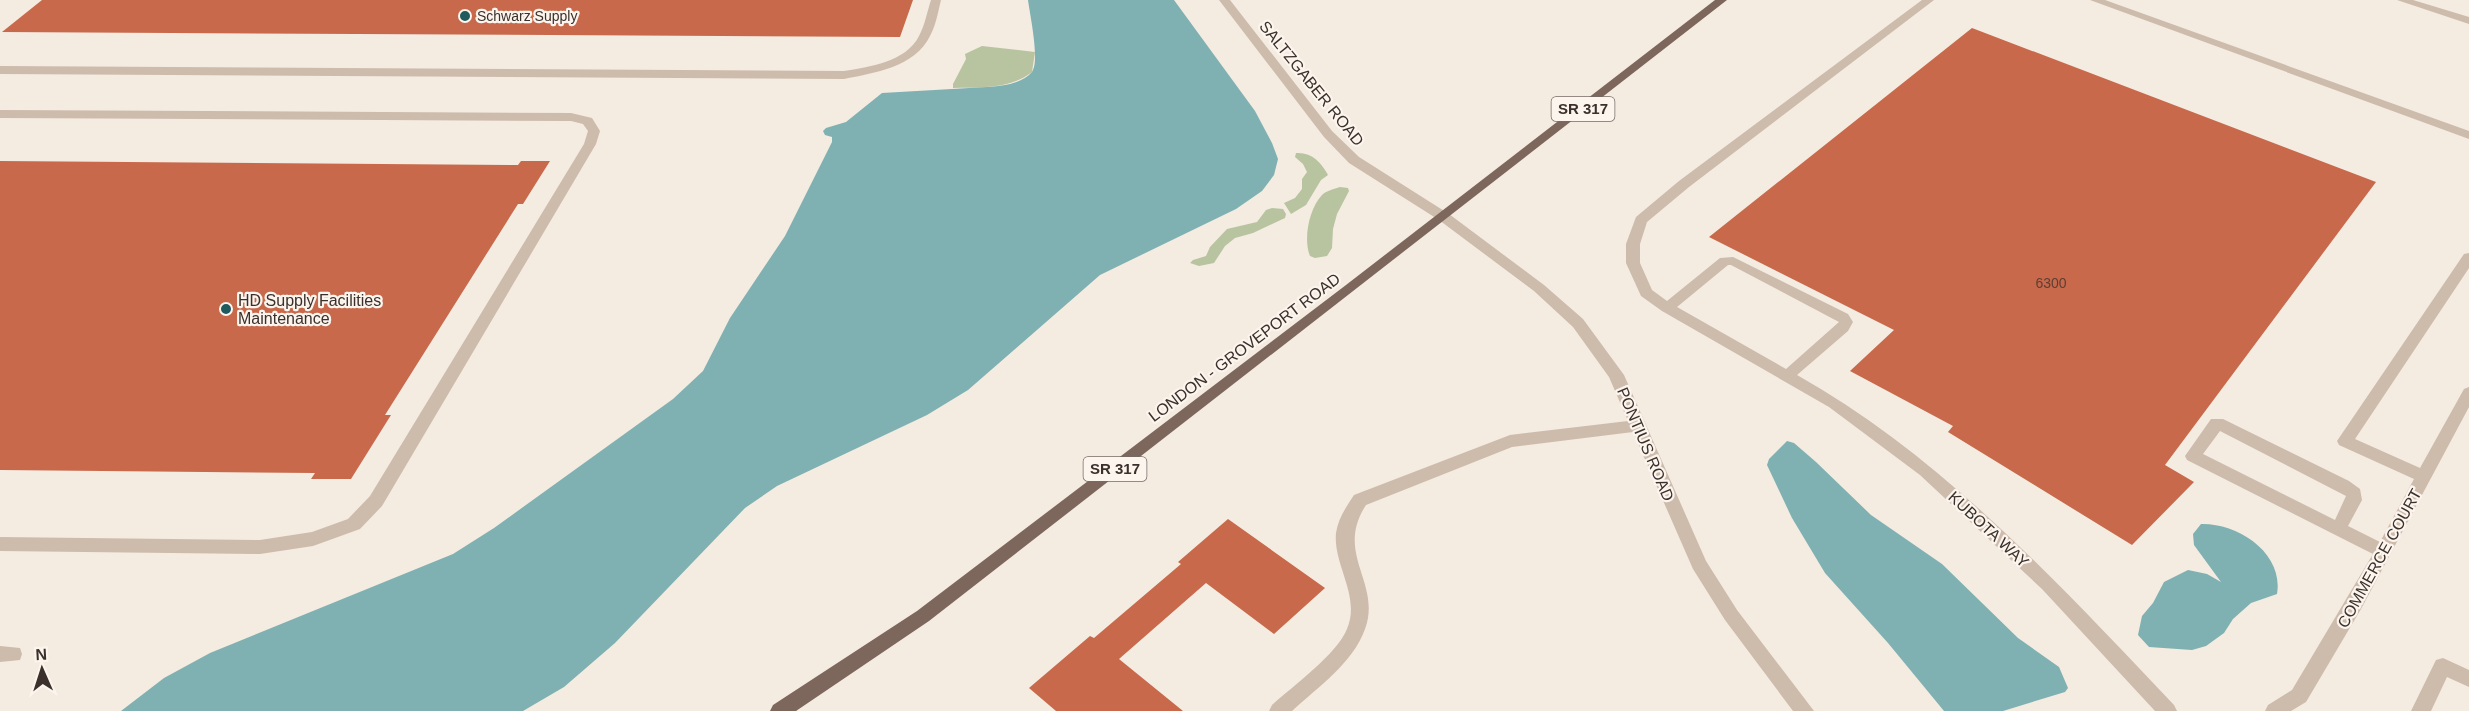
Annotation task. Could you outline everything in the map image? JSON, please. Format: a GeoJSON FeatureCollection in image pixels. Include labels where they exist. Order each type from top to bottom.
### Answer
{"type":"FeatureCollection","features":[{"type":"Feature","properties":{"kind":"main road","name":"LONDON - GROVEPORT ROAD"},"geometry":{"type":"LineString","coordinates":[[780,711],[923,616],[1444,217],[1722,0]]}},
{"type":"Feature","properties":{"kind":"street"},"geometry":{"type":"LineString","coordinates":[[0,70],[844,75],[885,65],[915,48],[922,41],[936,0]]}},
{"type":"Feature","properties":{"kind":"street","name":"SALTZGABER ROAD"},"geometry":{"type":"LineString","coordinates":[[1224,0],[1340,148],[1353,160],[1390,185],[1444,217]]}},
{"type":"Feature","properties":{"kind":"street","name":"KUBOTA WAY"},"geometry":{"type":"LineString","coordinates":[[1929,0],[1684,183],[1641,220],[1633,244],[1633,263],[1646,293],[1667,308],[1834,403],[1926,471],[2048,584],[2167,711]]}},
{"type":"Feature","properties":{"kind":"street"},"geometry":{"type":"LineString","coordinates":[[2095,0],[2469,135]]}},
{"type":"Feature","properties":{"kind":"street"},"geometry":{"type":"LineString","coordinates":[[2402,0],[2469,21]]}},
{"type":"Feature","properties":{"kind":"street"},"geometry":{"type":"LineString","coordinates":[[0,114],[571,117],[588,121],[594,131],[584,154],[376,501],[354,524],[313,539],[260,547],[0,544]]}},
{"type":"Feature","properties":{"kind":"street","name":"PONTIUS ROAD"},"geometry":{"type":"LineString","coordinates":[[1444,217],[1539,288],[1578,322],[1616,375],[1699,564],[1731,615],[1804,711]]}},
{"type":"Feature","properties":{"kind":"street"},"geometry":{"type":"LineString","coordinates":[[2424,477],[2345,441],[2469,257]]}},
{"type":"Feature","properties":{"kind":"street"},"geometry":{"type":"LineString","coordinates":[[1667,308],[1725,261],[1732,261],[1843,317],[1846,322],[1843,327],[1787,376]]}},
{"type":"Feature","properties":{"kind":"street","name":"COMMERCE COURT"},"geometry":{"type":"LineString","coordinates":[[2275,711],[2299,696],[2355,604],[2469,393]]}},
{"type":"Feature","properties":{"kind":"street"},"geometry":{"type":"LineString","coordinates":[[2338,529],[2354,500],[2354,493],[2343,485],[2217,423],[2193,456],[2328,524],[2338,529],[2384,552]]}},
{"type":"Feature","properties":{"kind":"street"},"geometry":{"type":"LineString","coordinates":[[1279,711],[1339,654],[1357,629],[1361,605],[1356,583],[1345,555],[1344,531],[1350,511],[1360,500],[1510,441],[1638,426]]}},
{"type":"Feature","properties":{"kind":"street"},"geometry":{"type":"LineString","coordinates":[[2421,711],[2443,666],[2469,680]]}},
{"type":"Feature","properties":{"kind":"green space"},"geometry":{"type":"Polygon","coordinates":[[[982,46],[1035,52],[1032,72],[1004,85],[953,88],[966,59],[965,54],[982,46]]]}},
{"type":"Feature","properties":{"kind":"green space"},"geometry":{"type":"Polygon","coordinates":[[[1296,153],[1307,154],[1315,159],[1328,175],[1321,180],[1306,205],[1291,214],[1284,203],[1295,198],[1302,189],[1302,179],[1307,172],[1303,164],[1295,157],[1296,153]]]}},
{"type":"Feature","properties":{"kind":"green space"},"geometry":{"type":"Polygon","coordinates":[[[1340,187],[1348,188],[1349,191],[1337,214],[1332,248],[1327,256],[1315,258],[1310,256],[1308,249],[1308,224],[1317,201],[1322,195],[1340,187]]]}},
{"type":"Feature","properties":{"kind":"green space"},"geometry":{"type":"Polygon","coordinates":[[[1283,209],[1286,214],[1285,218],[1253,233],[1235,238],[1225,246],[1214,263],[1199,266],[1190,263],[1206,256],[1210,247],[1227,229],[1257,222],[1266,210],[1283,209]]]}},
{"type":"Feature","properties":{"kind":"water"},"geometry":{"type":"Polygon","coordinates":[[[1028,0],[1174,0],[1255,111],[1272,143],[1278,159],[1274,175],[1262,191],[1236,209],[1100,275],[968,390],[927,415],[777,486],[745,508],[615,643],[564,687],[523,711],[121,711],[164,678],[210,653],[453,554],[494,528],[673,399],[703,371],[730,318],[785,236],[832,142],[832,137],[825,135],[823,131],[846,122],[882,93],[999,86],[1017,82],[1028,76],[1032,72],[1035,58],[1028,0]]]}},
{"type":"Feature","properties":{"kind":"water"},"geometry":{"type":"Polygon","coordinates":[[[1787,441],[1794,443],[1816,462],[1871,515],[1942,564],[2018,638],[2059,667],[2068,688],[2065,692],[2003,711],[1944,711],[1888,643],[1825,573],[1792,518],[1767,465],[1769,459],[1787,441]]]}},
{"type":"Feature","properties":{"kind":"water"},"geometry":{"type":"Polygon","coordinates":[[[2201,524],[2229,529],[2256,543],[2273,566],[2277,579],[2277,594],[2251,603],[2233,619],[2224,633],[2206,646],[2192,650],[2149,647],[2138,635],[2142,616],[2153,603],[2164,582],[2188,570],[2207,574],[2221,582],[2194,545],[2193,534],[2201,524]]]}},
{"type":"Feature","properties":{"kind":"building","name":"Schwarz Supply"},"geometry":{"type":"Polygon","coordinates":[[[42,0],[913,0],[900,37],[2,32],[42,0]]]}},
{"type":"Feature","properties":{"kind":"building"},"geometry":{"type":"Polygon","coordinates":[[[1972,28],[2376,182],[2165,465],[2194,482],[2132,545],[1948,432],[1953,426],[1850,371],[1894,330],[1709,237],[1972,28]]]}},
{"type":"Feature","properties":{"kind":"building","name":"HD Supply Facilities Maintenance"},"geometry":{"type":"Polygon","coordinates":[[[0,161],[518,165],[521,161],[550,161],[523,204],[518,204],[385,415],[391,415],[351,479],[311,479],[315,473],[0,470],[0,161]]]}},
{"type":"Feature","properties":{"kind":"building"},"geometry":{"type":"Polygon","coordinates":[[[1228,519],[1325,588],[1274,634],[1206,583],[1119,659],[1183,711],[1056,711],[1029,688],[1090,636],[1094,638],[1181,564],[1178,562],[1228,519]]]}},
{"type":"Feature","properties":{"kind":"place","name":"Schwarz Supply"},"geometry":{"type":"Point","coordinates":[465,16]}},
{"type":"Feature","properties":{"kind":"place","name":"HD Supply Facilities Maintenance"},"geometry":{"type":"Point","coordinates":[226,309]}}]}
